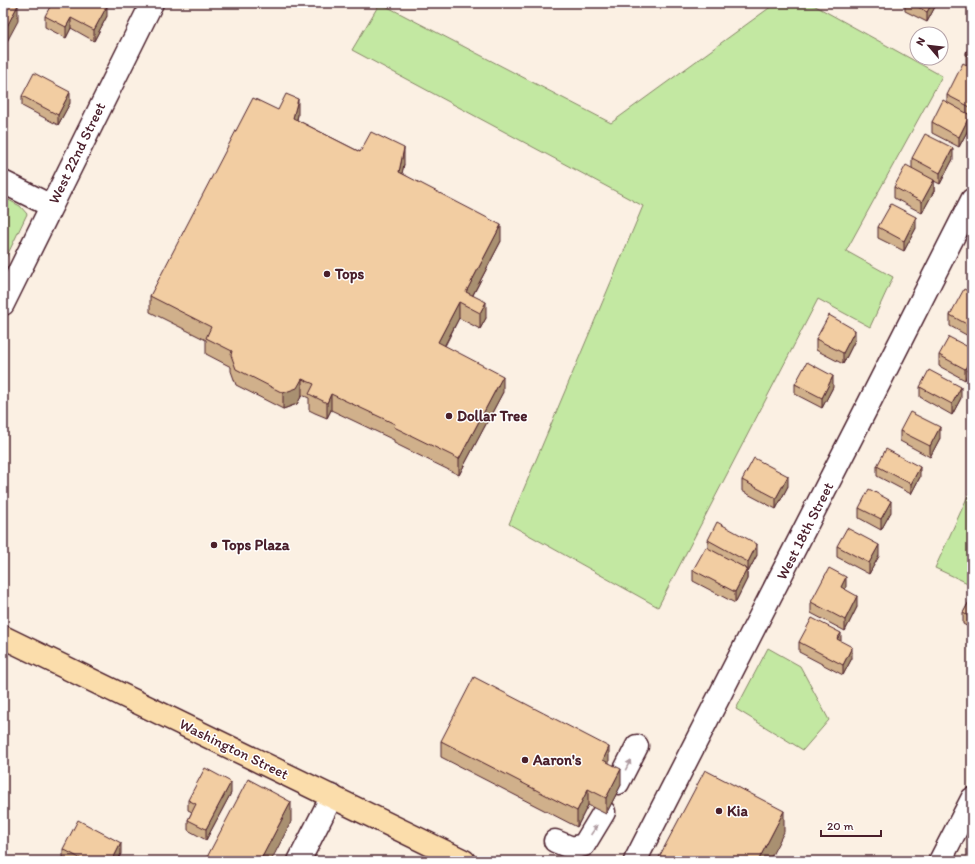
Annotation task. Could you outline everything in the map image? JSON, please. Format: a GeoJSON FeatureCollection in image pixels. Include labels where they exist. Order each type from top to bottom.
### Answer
{"type":"FeatureCollection","features":[{"type":"Feature","properties":{"kind":"main road","name":"Washington Street"},"geometry":{"type":"LineString","coordinates":[[3,637],[464,861]]}},
{"type":"Feature","properties":{"kind":"street","name":"West 22nd Street"},"geometry":{"type":"LineString","coordinates":[[3,304],[152,3]]}},
{"type":"Feature","properties":{"kind":"street"},"geometry":{"type":"LineString","coordinates":[[3,182],[51,206]]}},
{"type":"Feature","properties":{"kind":"street","name":"West 18th Street"},"geometry":{"type":"LineString","coordinates":[[635,861],[744,646],[801,539],[972,200]]}},
{"type":"Feature","properties":{"kind":"street"},"geometry":{"type":"LineString","coordinates":[[618,783],[637,746]]}},
{"type":"Feature","properties":{"kind":"street"},"geometry":{"type":"LineString","coordinates":[[299,861],[332,796]]}},
{"type":"Feature","properties":{"kind":"street"},"geometry":{"type":"LineString","coordinates":[[940,861],[972,799]]}},
{"type":"Feature","properties":{"kind":"street"},"geometry":{"type":"LineString","coordinates":[[555,841],[572,848],[584,845],[604,812]]}},
{"type":"Feature","properties":{"kind":"green space"},"geometry":{"type":"Polygon","coordinates":[[[380,3],[611,123],[776,3],[810,3],[909,58],[909,66],[924,66],[942,76],[846,251],[893,277],[870,327],[818,299],[658,607],[509,524],[643,206],[352,50],[380,3]]]}},
{"type":"Feature","properties":{"kind":"green space"},"geometry":{"type":"Polygon","coordinates":[[[3,197],[20,206],[27,214],[3,264],[3,197]]]}},
{"type":"Feature","properties":{"kind":"green space"},"geometry":{"type":"Polygon","coordinates":[[[972,487],[972,585],[935,568],[972,487]]]}},
{"type":"Feature","properties":{"kind":"green space"},"geometry":{"type":"Polygon","coordinates":[[[768,648],[800,666],[829,720],[803,750],[736,709],[768,648]]]}},
{"type":"Feature","properties":{"kind":"building"},"geometry":{"type":"Polygon","coordinates":[[[3,3],[14,3],[18,5],[3,34],[3,3]]]}},
{"type":"Feature","properties":{"kind":"building"},"geometry":{"type":"Polygon","coordinates":[[[52,3],[60,7],[62,3],[102,3],[107,6],[94,30],[71,18],[66,27],[45,16],[52,3]]]}},
{"type":"Feature","properties":{"kind":"building"},"geometry":{"type":"Polygon","coordinates":[[[911,3],[932,3],[927,12],[911,3]]]}},
{"type":"Feature","properties":{"kind":"building"},"geometry":{"type":"Polygon","coordinates":[[[972,42],[972,57],[966,53],[972,42]]]}},
{"type":"Feature","properties":{"kind":"building"},"geometry":{"type":"Polygon","coordinates":[[[963,63],[972,68],[972,108],[947,95],[963,63]]]}},
{"type":"Feature","properties":{"kind":"building"},"geometry":{"type":"Polygon","coordinates":[[[34,73],[70,92],[58,115],[22,96],[34,73]]]}},
{"type":"Feature","properties":{"kind":"building","name":"Tops"},"geometry":{"type":"Polygon","coordinates":[[[286,94],[298,99],[293,118],[360,152],[371,132],[404,148],[399,172],[501,225],[466,292],[486,302],[480,313],[459,302],[438,342],[503,376],[459,459],[394,427],[395,424],[331,394],[327,403],[309,394],[314,384],[302,379],[297,388],[283,393],[236,369],[231,355],[232,351],[206,338],[211,327],[150,296],[253,98],[278,110],[286,94]]]}},
{"type":"Feature","properties":{"kind":"building"},"geometry":{"type":"Polygon","coordinates":[[[943,100],[970,115],[959,137],[932,122],[943,100]]]}},
{"type":"Feature","properties":{"kind":"building"},"geometry":{"type":"Polygon","coordinates":[[[925,134],[953,148],[940,173],[912,158],[925,134]]]}},
{"type":"Feature","properties":{"kind":"building"},"geometry":{"type":"Polygon","coordinates":[[[906,165],[934,180],[922,202],[894,187],[906,165]]]}},
{"type":"Feature","properties":{"kind":"building"},"geometry":{"type":"Polygon","coordinates":[[[891,204],[916,217],[904,241],[878,227],[891,204]]]}},
{"type":"Feature","properties":{"kind":"building"},"geometry":{"type":"Polygon","coordinates":[[[964,289],[972,293],[972,327],[950,315],[964,289]]]}},
{"type":"Feature","properties":{"kind":"building"},"geometry":{"type":"Polygon","coordinates":[[[829,315],[855,330],[843,353],[816,339],[829,315]]]}},
{"type":"Feature","properties":{"kind":"building"},"geometry":{"type":"Polygon","coordinates":[[[949,337],[972,349],[972,356],[965,369],[939,355],[949,337]]]}},
{"type":"Feature","properties":{"kind":"building"},"geometry":{"type":"Polygon","coordinates":[[[807,362],[833,376],[822,398],[795,384],[807,362]]]}},
{"type":"Feature","properties":{"kind":"building"},"geometry":{"type":"Polygon","coordinates":[[[929,370],[961,387],[952,404],[920,387],[929,370]]]}},
{"type":"Feature","properties":{"kind":"building"},"geometry":{"type":"Polygon","coordinates":[[[910,412],[940,427],[930,446],[900,431],[910,412]]]}},
{"type":"Feature","properties":{"kind":"building"},"geometry":{"type":"Polygon","coordinates":[[[886,449],[920,467],[911,484],[877,466],[886,449]]]}},
{"type":"Feature","properties":{"kind":"building"},"geometry":{"type":"Polygon","coordinates":[[[754,458],[788,476],[776,498],[742,480],[754,458]]]}},
{"type":"Feature","properties":{"kind":"building"},"geometry":{"type":"Polygon","coordinates":[[[869,489],[891,501],[881,519],[859,508],[869,489]]]}},
{"type":"Feature","properties":{"kind":"building"},"geometry":{"type":"Polygon","coordinates":[[[717,522],[757,544],[748,562],[708,540],[717,522]]]}},
{"type":"Feature","properties":{"kind":"building"},"geometry":{"type":"Polygon","coordinates":[[[847,528],[879,545],[869,563],[837,546],[847,528]]]}},
{"type":"Feature","properties":{"kind":"building"},"geometry":{"type":"Polygon","coordinates":[[[706,547],[747,569],[735,592],[693,570],[706,547]]]}},
{"type":"Feature","properties":{"kind":"building"},"geometry":{"type":"Polygon","coordinates":[[[829,568],[846,577],[841,587],[857,596],[845,620],[811,602],[829,568]]]}},
{"type":"Feature","properties":{"kind":"building"},"geometry":{"type":"Polygon","coordinates":[[[972,596],[972,618],[963,613],[972,596]]]}},
{"type":"Feature","properties":{"kind":"building"},"geometry":{"type":"Polygon","coordinates":[[[812,618],[841,633],[837,639],[852,647],[843,665],[799,642],[812,618]]]}},
{"type":"Feature","properties":{"kind":"building","name":"Aaron's"},"geometry":{"type":"Polygon","coordinates":[[[474,677],[609,747],[603,760],[621,769],[606,798],[588,789],[577,811],[441,741],[474,677]]]}},
{"type":"Feature","properties":{"kind":"building"},"geometry":{"type":"Polygon","coordinates":[[[205,768],[231,782],[206,829],[188,820],[196,804],[188,800],[205,768]]]}},
{"type":"Feature","properties":{"kind":"building","name":"Kia"},"geometry":{"type":"Polygon","coordinates":[[[705,770],[784,811],[758,861],[657,861],[705,770]]]}},
{"type":"Feature","properties":{"kind":"building"},"geometry":{"type":"Polygon","coordinates":[[[248,779],[291,802],[260,861],[205,861],[248,779]]]}},
{"type":"Feature","properties":{"kind":"building"},"geometry":{"type":"Polygon","coordinates":[[[78,820],[121,843],[112,861],[85,861],[63,849],[78,820]]]}},
{"type":"Feature","properties":{"kind":"place","name":"Tops"},"geometry":{"type":"Point","coordinates":[327,274]}},
{"type":"Feature","properties":{"kind":"place","name":"Dollar Tree"},"geometry":{"type":"Point","coordinates":[449,416]}},
{"type":"Feature","properties":{"kind":"place","name":"Tops Plaza"},"geometry":{"type":"Point","coordinates":[214,545]}},
{"type":"Feature","properties":{"kind":"place","name":"Aaron's"},"geometry":{"type":"Point","coordinates":[525,760]}},
{"type":"Feature","properties":{"kind":"place","name":"Kia"},"geometry":{"type":"Point","coordinates":[719,811]}}]}
